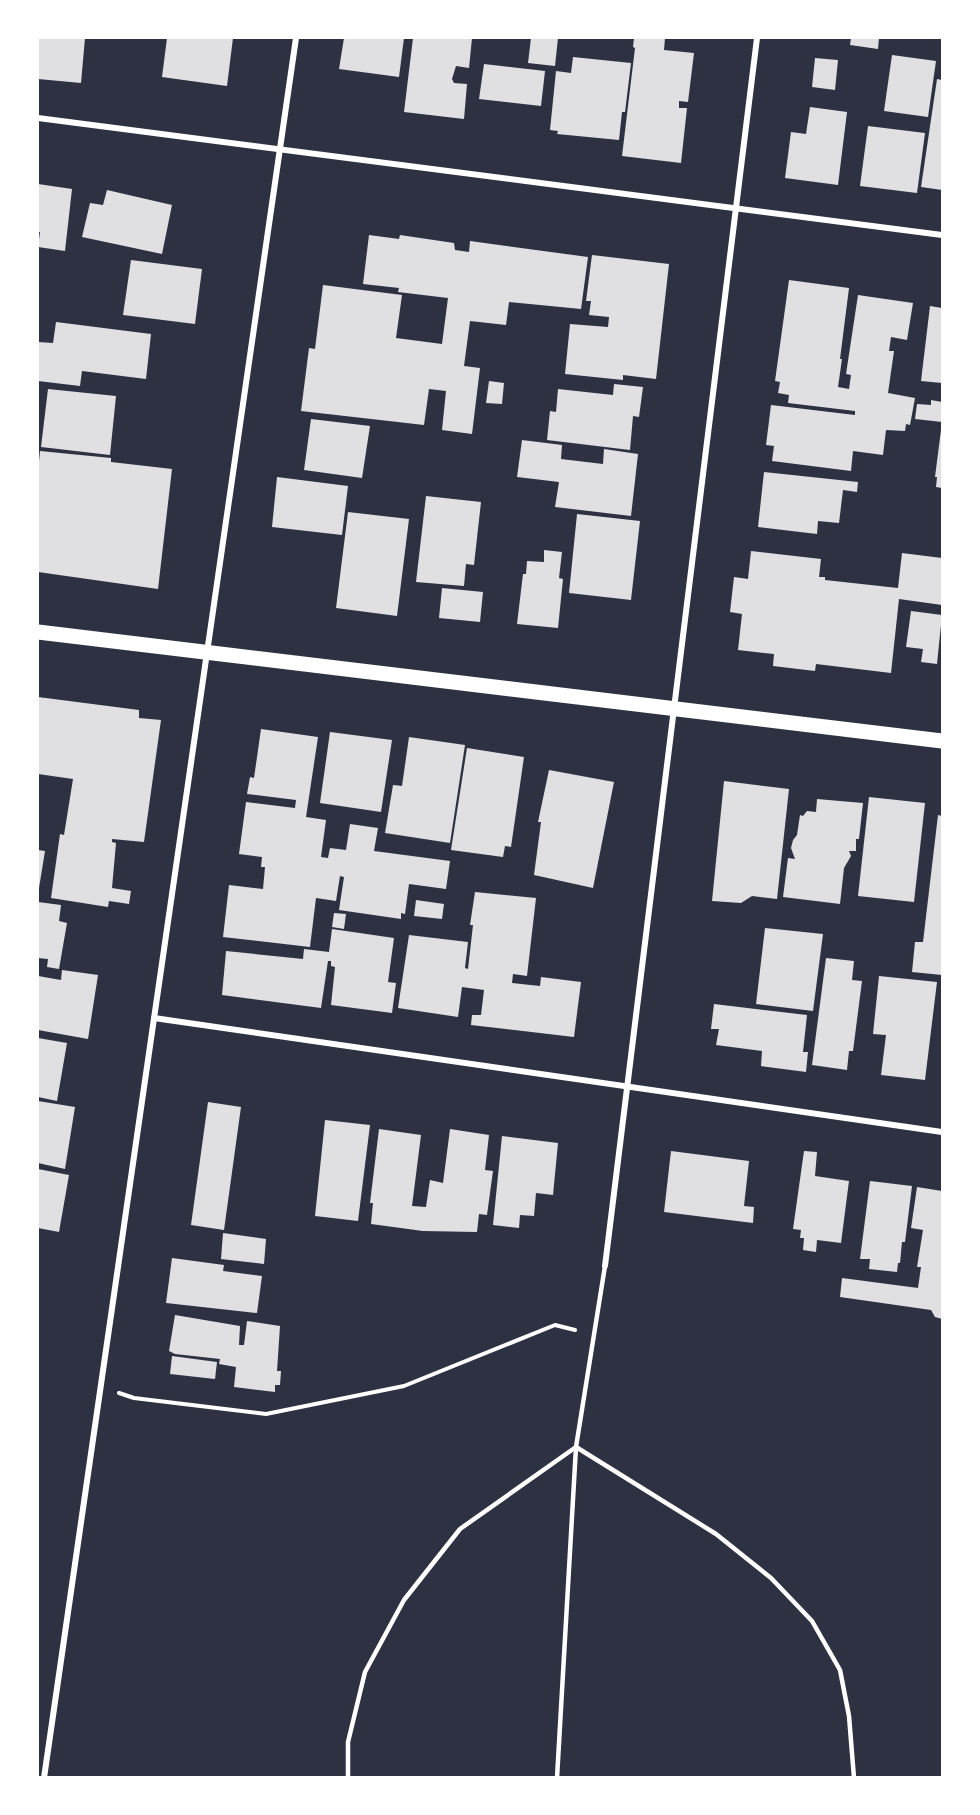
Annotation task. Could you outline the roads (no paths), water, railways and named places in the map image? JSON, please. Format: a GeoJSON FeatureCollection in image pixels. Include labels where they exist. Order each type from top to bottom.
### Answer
{"type":"FeatureCollection","features":[{"type":"Feature","properties":{"kind":"main road"},"geometry":{"type":"LineString","coordinates":[[38,632],[942,741]]}},
{"type":"Feature","properties":{"kind":"street"},"geometry":{"type":"LineString","coordinates":[[44,1778],[296,38]]}},
{"type":"Feature","properties":{"kind":"street"},"geometry":{"type":"LineString","coordinates":[[605,1266],[757,38]]}},
{"type":"Feature","properties":{"kind":"street"},"geometry":{"type":"LineString","coordinates":[[38,118],[942,235]]}},
{"type":"Feature","properties":{"kind":"street"},"geometry":{"type":"LineString","coordinates":[[154,1018],[942,1132]]}},
{"type":"Feature","properties":{"kind":"lane"},"geometry":{"type":"LineString","coordinates":[[557,1778],[576,1446],[605,1266]]}},
{"type":"Feature","properties":{"kind":"lane"},"geometry":{"type":"LineString","coordinates":[[348,1778],[348,1742],[366,1672],[404,1600],[460,1528],[576,1446]]}},
{"type":"Feature","properties":{"kind":"lane"},"geometry":{"type":"LineString","coordinates":[[576,1446],[716,1534],[771,1578],[812,1621],[840,1670],[849,1716],[854,1778]]}}]}
